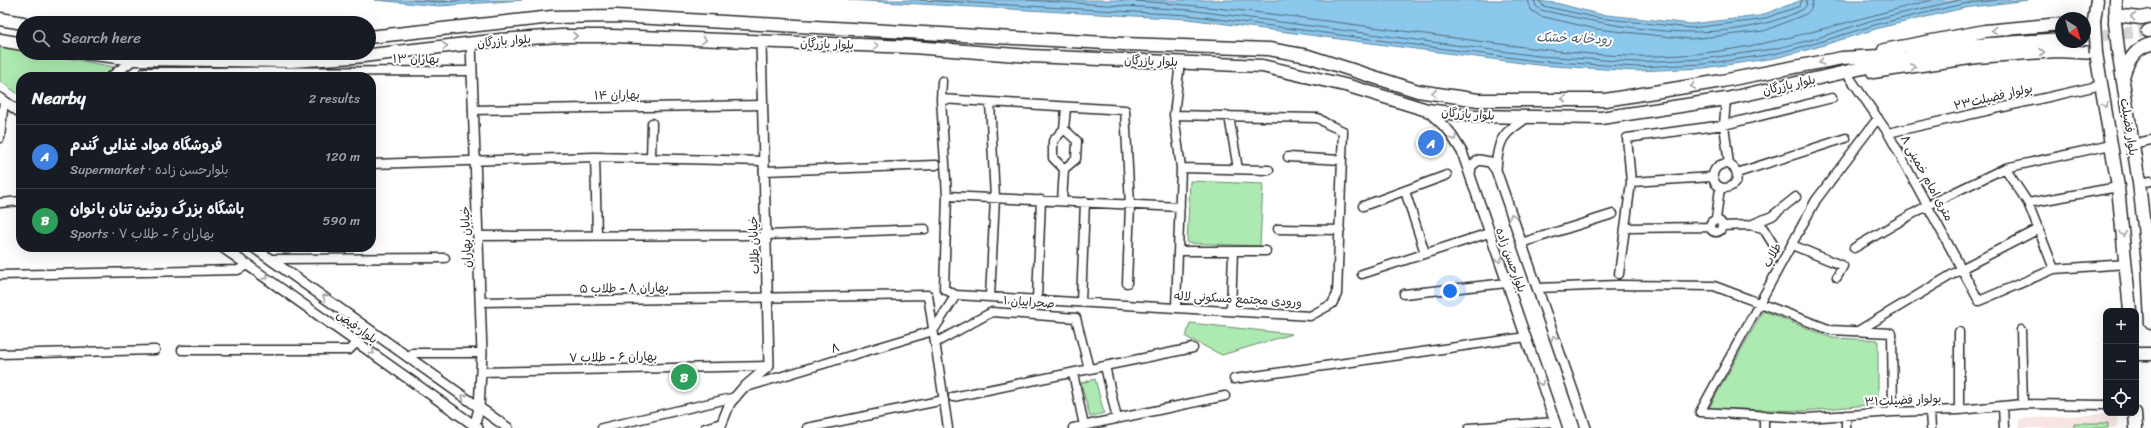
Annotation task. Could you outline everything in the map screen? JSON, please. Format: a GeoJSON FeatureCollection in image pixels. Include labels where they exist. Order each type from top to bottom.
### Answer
{"type":"FeatureCollection","features":[{"type":"Feature","properties":{"kind":"main road"},"geometry":{"type":"LineString","coordinates":[[2116,11],[2141,18],[2151,16]]}},
{"type":"Feature","properties":{"kind":"main road","name":"بلوار فضیلت"},"geometry":{"type":"LineString","coordinates":[[2116,11],[2118,50],[2122,80],[2150,262],[2151,323]]}},
{"type":"Feature","properties":{"kind":"main road","name":"بلوار فضیلت"},"geometry":{"type":"LineString","coordinates":[[2093,13],[2096,53],[2118,187],[2127,264],[2130,308]]}},
{"type":"Feature","properties":{"kind":"main road","name":"بلوار بازرگان"},"geometry":{"type":"LineString","coordinates":[[376,36],[552,17],[616,16],[1036,39],[1269,49],[1308,56],[1418,91],[1478,100],[1605,100],[1722,81],[1842,58],[1929,53]]}},
{"type":"Feature","properties":{"kind":"main road"},"geometry":{"type":"LineString","coordinates":[[0,19],[16,22]]}},
{"type":"Feature","properties":{"kind":"main road"},"geometry":{"type":"LineString","coordinates":[[1842,58],[1986,31],[2055,25]]}},
{"type":"Feature","properties":{"kind":"main road","name":"بلوار بازرگان"},"geometry":{"type":"LineString","coordinates":[[376,55],[561,36],[612,36],[913,47],[1030,56],[1262,66],[1349,86],[1427,110],[1474,116],[1601,118],[1726,99],[1929,53]]}},
{"type":"Feature","properties":{"kind":"main road"},"geometry":{"type":"LineString","coordinates":[[1030,56],[1036,39]]}},
{"type":"Feature","properties":{"kind":"main road"},"geometry":{"type":"LineString","coordinates":[[1929,53],[1977,45],[2055,39]]}},
{"type":"Feature","properties":{"kind":"main road"},"geometry":{"type":"LineString","coordinates":[[0,40],[16,43]]}},
{"type":"Feature","properties":{"kind":"main road"},"geometry":{"type":"LineString","coordinates":[[2122,80],[2127,62],[2133,55],[2151,44]]}},
{"type":"Feature","properties":{"kind":"main road"},"geometry":{"type":"LineString","coordinates":[[1846,72],[1880,72],[1977,57],[2057,51],[2096,53]]}},
{"type":"Feature","properties":{"kind":"main road","name":"بلوار بازرگان"},"geometry":{"type":"LineString","coordinates":[[276,60],[307,60]]}},
{"type":"Feature","properties":{"kind":"main road"},"geometry":{"type":"LineString","coordinates":[[2139,354],[2151,354]]}},
{"type":"Feature","properties":{"kind":"main road"},"geometry":{"type":"LineString","coordinates":[[2135,416],[2136,428]]}},
{"type":"Feature","properties":{"kind":"street","name":"خیابان طلاب"},"geometry":{"type":"LineString","coordinates":[[761,42],[769,366]]}},
{"type":"Feature","properties":{"kind":"street","name":"خیابان بهاران"},"geometry":{"type":"LineString","coordinates":[[471,44],[482,354],[479,408],[475,427]]}},
{"type":"Feature","properties":{"kind":"street"},"geometry":{"type":"LineString","coordinates":[[117,72],[133,60]]}},
{"type":"Feature","properties":{"kind":"street"},"geometry":{"type":"LineString","coordinates":[[1176,308],[1181,168],[1174,115],[1180,62]]}},
{"type":"Feature","properties":{"kind":"street","name":"بهاران ۱۳"},"geometry":{"type":"LineString","coordinates":[[145,72],[471,71]]}},
{"type":"Feature","properties":{"kind":"street","name":"۸ متری امام خمینی"},"geometry":{"type":"LineString","coordinates":[[1846,72],[1888,133],[1963,268],[1979,301],[2054,269]]}},
{"type":"Feature","properties":{"kind":"street"},"geometry":{"type":"LineString","coordinates":[[942,81],[941,99],[947,196],[944,289],[956,295],[933,331],[948,428]]}},
{"type":"Feature","properties":{"kind":"street","name":"بولوار فضیلت۲۳"},"geometry":{"type":"LineString","coordinates":[[1888,133],[2102,85]]}},
{"type":"Feature","properties":{"kind":"street"},"geometry":{"type":"LineString","coordinates":[[1619,274],[1631,182],[1628,138],[1724,125],[1832,98]]}},
{"type":"Feature","properties":{"kind":"street"},"geometry":{"type":"LineString","coordinates":[[941,99],[1066,108],[1125,110],[1130,205],[1126,283]]}},
{"type":"Feature","properties":{"kind":"street"},"geometry":{"type":"LineString","coordinates":[[1726,99],[1724,125],[1729,164],[1737,173]]}},
{"type":"Feature","properties":{"kind":"street"},"geometry":{"type":"LineString","coordinates":[[2,100],[16,110]]}},
{"type":"Feature","properties":{"kind":"street"},"geometry":{"type":"LineString","coordinates":[[0,138],[2,100]]}},
{"type":"Feature","properties":{"kind":"street"},"geometry":{"type":"LineString","coordinates":[[990,102],[995,198],[990,297]]}},
{"type":"Feature","properties":{"kind":"street","name":"بهاران ۱۴"},"geometry":{"type":"LineString","coordinates":[[473,110],[762,105]]}},
{"type":"Feature","properties":{"kind":"street"},"geometry":{"type":"LineString","coordinates":[[1064,169],[1053,158],[1053,141],[1064,130],[1066,108]]}},
{"type":"Feature","properties":{"kind":"street","name":"بلوارحسن زاده"},"geometry":{"type":"LineString","coordinates":[[1427,110],[1449,131],[1462,152],[1556,425]]}},
{"type":"Feature","properties":{"kind":"street","name":"ورودی مجتمع مسکونی لاله"},"geometry":{"type":"LineString","coordinates":[[956,295],[1310,316],[1332,304],[1337,294],[1343,131],[1318,118],[1174,115]]}},
{"type":"Feature","properties":{"kind":"street"},"geometry":{"type":"LineString","coordinates":[[1229,116],[1238,169]]}},
{"type":"Feature","properties":{"kind":"street","name":"بلوارحسن زاده"},"geometry":{"type":"LineString","coordinates":[[1529,116],[1506,132],[1497,148],[1496,170],[1586,428]]}},
{"type":"Feature","properties":{"kind":"street","name":"طلاب"},"geometry":{"type":"LineString","coordinates":[[1700,412],[1816,200],[1878,118]]}},
{"type":"Feature","properties":{"kind":"street"},"geometry":{"type":"LineString","coordinates":[[651,157],[652,123]]}},
{"type":"Feature","properties":{"kind":"street"},"geometry":{"type":"LineString","coordinates":[[1062,201],[1064,169],[1076,159],[1077,141],[1064,130]]}},
{"type":"Feature","properties":{"kind":"street"},"geometry":{"type":"LineString","coordinates":[[1737,173],[1846,138]]}},
{"type":"Feature","properties":{"kind":"street"},"geometry":{"type":"LineString","coordinates":[[2132,144],[2151,140]]}},
{"type":"Feature","properties":{"kind":"street"},"geometry":{"type":"LineString","coordinates":[[1854,248],[1928,205],[2005,168],[2111,145]]}},
{"type":"Feature","properties":{"kind":"street"},"geometry":{"type":"LineString","coordinates":[[376,164],[475,162],[595,157],[651,157],[764,161]]}},
{"type":"Feature","properties":{"kind":"street"},"geometry":{"type":"LineString","coordinates":[[595,157],[597,234]]}},
{"type":"Feature","properties":{"kind":"street"},"geometry":{"type":"LineString","coordinates":[[1288,157],[1342,160]]}},
{"type":"Feature","properties":{"kind":"street"},"geometry":{"type":"LineString","coordinates":[[1470,176],[1471,166],[1480,160],[1490,162],[1496,170]]}},
{"type":"Feature","properties":{"kind":"street"},"geometry":{"type":"LineString","coordinates":[[1729,164],[1717,166],[1712,177],[1714,184],[1720,188],[1728,188],[1734,184],[1737,173]]}},
{"type":"Feature","properties":{"kind":"street"},"geometry":{"type":"LineString","coordinates":[[764,171],[936,165]]}},
{"type":"Feature","properties":{"kind":"street"},"geometry":{"type":"LineString","coordinates":[[1181,168],[1269,170]]}},
{"type":"Feature","properties":{"kind":"street"},"geometry":{"type":"LineString","coordinates":[[2005,168],[2028,203],[2054,269],[2127,264]]}},
{"type":"Feature","properties":{"kind":"street"},"geometry":{"type":"LineString","coordinates":[[1363,206],[1447,176]]}},
{"type":"Feature","properties":{"kind":"street"},"geometry":{"type":"LineString","coordinates":[[1631,182],[1712,177]]}},
{"type":"Feature","properties":{"kind":"street"},"geometry":{"type":"LineString","coordinates":[[2139,183],[2151,181]]}},
{"type":"Feature","properties":{"kind":"street"},"geometry":{"type":"LineString","coordinates":[[2028,203],[2118,187]]}},
{"type":"Feature","properties":{"kind":"street"},"geometry":{"type":"LineString","coordinates":[[1709,226],[1712,221],[1716,219],[1720,188]]}},
{"type":"Feature","properties":{"kind":"street"},"geometry":{"type":"LineString","coordinates":[[1405,191],[1426,252]]}},
{"type":"Feature","properties":{"kind":"street"},"geometry":{"type":"LineString","coordinates":[[947,196],[1180,207]]}},
{"type":"Feature","properties":{"kind":"street"},"geometry":{"type":"LineString","coordinates":[[1763,228],[1772,216],[1796,197]]}},
{"type":"Feature","properties":{"kind":"street"},"geometry":{"type":"LineString","coordinates":[[1037,299],[1041,200]]}},
{"type":"Feature","properties":{"kind":"street"},"geometry":{"type":"LineString","coordinates":[[0,202],[16,201]]}},
{"type":"Feature","properties":{"kind":"street"},"geometry":{"type":"LineString","coordinates":[[1081,302],[1085,202]]}},
{"type":"Feature","properties":{"kind":"street"},"geometry":{"type":"LineString","coordinates":[[1521,244],[1613,214]]}},
{"type":"Feature","properties":{"kind":"street"},"geometry":{"type":"LineString","coordinates":[[1750,225],[1772,216]]}},
{"type":"Feature","properties":{"kind":"street"},"geometry":{"type":"LineString","coordinates":[[1716,219],[1720,221],[1722,226]]}},
{"type":"Feature","properties":{"kind":"street"},"geometry":{"type":"LineString","coordinates":[[1709,226],[1713,232],[1717,232],[1722,226],[1750,225],[1763,228],[1773,244]]}},
{"type":"Feature","properties":{"kind":"street"},"geometry":{"type":"LineString","coordinates":[[1626,228],[1640,229],[1709,226]]}},
{"type":"Feature","properties":{"kind":"street"},"geometry":{"type":"LineString","coordinates":[[478,236],[597,234],[766,235],[925,229]]}},
{"type":"Feature","properties":{"kind":"street"},"geometry":{"type":"LineString","coordinates":[[1278,229],[1340,230]]}},
{"type":"Feature","properties":{"kind":"street"},"geometry":{"type":"LineString","coordinates":[[1624,238],[1640,229]]}},
{"type":"Feature","properties":{"kind":"street"},"geometry":{"type":"LineString","coordinates":[[1858,332],[1963,268],[2039,229]]}},
{"type":"Feature","properties":{"kind":"street"},"geometry":{"type":"LineString","coordinates":[[1362,274],[1426,252],[1489,233]]}},
{"type":"Feature","properties":{"kind":"street"},"geometry":{"type":"LineString","coordinates":[[1792,245],[1843,266],[1837,277]]}},
{"type":"Feature","properties":{"kind":"street"},"geometry":{"type":"LineString","coordinates":[[1178,251],[1266,251]]}},
{"type":"Feature","properties":{"kind":"street"},"geometry":{"type":"LineString","coordinates":[[1231,311],[1233,251]]}},
{"type":"Feature","properties":{"kind":"street","name":"بلوار فیض"},"geometry":{"type":"LineString","coordinates":[[230,252],[294,296],[475,427]]}},
{"type":"Feature","properties":{"kind":"street","name":"بلوار فیض"},"geometry":{"type":"LineString","coordinates":[[261,252],[508,428]]}},
{"type":"Feature","properties":{"kind":"street"},"geometry":{"type":"LineString","coordinates":[[272,259],[445,258]]}},
{"type":"Feature","properties":{"kind":"street"},"geometry":{"type":"LineString","coordinates":[[0,275],[238,270],[249,264]]}},
{"type":"Feature","properties":{"kind":"street"},"geometry":{"type":"LineString","coordinates":[[294,296],[304,282]]}},
{"type":"Feature","properties":{"kind":"street"},"geometry":{"type":"LineString","coordinates":[[1404,294],[1507,283]]}},
{"type":"Feature","properties":{"kind":"street"},"geometry":{"type":"LineString","coordinates":[[1537,288],[1618,285],[1714,286],[1760,302],[1831,330],[1892,333],[1893,412]]}},
{"type":"Feature","properties":{"kind":"street","name":"بهاران ۸ - طلاب ۵"},"geometry":{"type":"LineString","coordinates":[[480,302],[928,295],[933,331]]}},
{"type":"Feature","properties":{"kind":"street","name":"صحراییان ۱"},"geometry":{"type":"LineString","coordinates":[[935,343],[992,312],[1076,318],[1089,369]]}},
{"type":"Feature","properties":{"kind":"street"},"geometry":{"type":"LineString","coordinates":[[2021,330],[2023,404]]}},
{"type":"Feature","properties":{"kind":"street","name":"۸"},"geometry":{"type":"LineString","coordinates":[[743,388],[933,331]]}},
{"type":"Feature","properties":{"kind":"street"},"geometry":{"type":"LineString","coordinates":[[1959,332],[1959,410]]}},
{"type":"Feature","properties":{"kind":"street"},"geometry":{"type":"LineString","coordinates":[[1234,379],[1526,337]]}},
{"type":"Feature","properties":{"kind":"street"},"geometry":{"type":"LineString","coordinates":[[182,350],[349,350],[357,342]]}},
{"type":"Feature","properties":{"kind":"street"},"geometry":{"type":"LineString","coordinates":[[953,398],[1193,348]]}},
{"type":"Feature","properties":{"kind":"street"},"geometry":{"type":"LineString","coordinates":[[0,354],[156,350]]}},
{"type":"Feature","properties":{"kind":"street"},"geometry":{"type":"LineString","coordinates":[[413,353],[482,354]]}},
{"type":"Feature","properties":{"kind":"street"},"geometry":{"type":"LineString","coordinates":[[705,428],[721,426],[730,403],[743,388],[769,366]]}},
{"type":"Feature","properties":{"kind":"street","name":"بهاران ۶ - طلاب ۷"},"geometry":{"type":"LineString","coordinates":[[482,372],[769,366]]}},
{"type":"Feature","properties":{"kind":"street"},"geometry":{"type":"LineString","coordinates":[[1105,366],[1117,419]]}},
{"type":"Feature","properties":{"kind":"street"},"geometry":{"type":"LineString","coordinates":[[1073,373],[1084,426]]}},
{"type":"Feature","properties":{"kind":"street"},"geometry":{"type":"LineString","coordinates":[[1073,428],[1225,396]]}},
{"type":"Feature","properties":{"kind":"street"},"geometry":{"type":"LineString","coordinates":[[602,428],[736,397]]}},
{"type":"Feature","properties":{"kind":"street"},"geometry":{"type":"LineString","coordinates":[[807,428],[827,426],[944,400]]}},
{"type":"Feature","properties":{"kind":"street","name":"بولوار فضیلت۳۱"},"geometry":{"type":"LineString","coordinates":[[1700,412],[1807,418],[1893,412],[1959,410],[2023,404],[2103,405]]}},
{"type":"Feature","properties":{"kind":"street"},"geometry":{"type":"LineString","coordinates":[[2002,406],[2004,428]]}},
{"type":"Feature","properties":{"kind":"street"},"geometry":{"type":"LineString","coordinates":[[1930,411],[1931,428]]}},
{"type":"Feature","properties":{"kind":"street"},"geometry":{"type":"LineString","coordinates":[[1846,415],[1846,428]]}},
{"type":"Feature","properties":{"kind":"street"},"geometry":{"type":"LineString","coordinates":[[1764,416],[1764,428]]}},
{"type":"Feature","properties":{"kind":"street"},"geometry":{"type":"LineString","coordinates":[[1469,428],[1556,425]]}},
{"type":"Feature","properties":{"kind":"shaded area"},"geometry":{"type":"Polygon","coordinates":[[[2103,414],[2103,416],[2117,416],[2117,428],[2019,428],[2019,419],[2103,414]]]}},
{"type":"Feature","properties":{"kind":"green space"},"geometry":{"type":"Polygon","coordinates":[[[0,45],[16,48],[16,60],[77,60],[114,67],[110,72],[16,72],[16,92],[0,81],[0,45]]]}},
{"type":"Feature","properties":{"kind":"green space"},"geometry":{"type":"Polygon","coordinates":[[[1190,181],[1263,184],[1260,246],[1187,243],[1190,181]]]}},
{"type":"Feature","properties":{"kind":"green space"},"geometry":{"type":"Polygon","coordinates":[[[1763,311],[1832,338],[1878,340],[1878,404],[1804,411],[1709,408],[1763,311]]]}},
{"type":"Feature","properties":{"kind":"green space"},"geometry":{"type":"Polygon","coordinates":[[[1190,323],[1292,334],[1222,355],[1186,337],[1190,323]]]}},
{"type":"Feature","properties":{"kind":"green space"},"geometry":{"type":"Polygon","coordinates":[[[1095,379],[1104,413],[1090,417],[1081,383],[1095,379]]]}},
{"type":"Feature","properties":{"kind":"green space"},"geometry":{"type":"Polygon","coordinates":[[[2074,423],[2108,423],[2108,428],[2074,428],[2074,423]]]}},
{"type":"Feature","properties":{"kind":"water"},"geometry":{"type":"Polygon","coordinates":[[[375,0],[522,0],[439,6],[375,0]]]}},
{"type":"Feature","properties":{"kind":"water","name":"رودخانه خشک"},"geometry":{"type":"Polygon","coordinates":[[[848,0],[1527,0],[1556,3],[1598,14],[1691,24],[1759,16],[1802,0],[2028,0],[1964,8],[1879,28],[1814,48],[1775,58],[1704,68],[1637,71],[1537,65],[1188,19],[848,0]]]}},
{"type":"Feature","properties":{"kind":"tunnel"},"geometry":{"type":"LineString","coordinates":[[2091,36],[2148,31]]}},
{"type":"Feature","properties":{"kind":"place","name":"فروشگاه مواد غذایی گندم"},"geometry":{"type":"Point","coordinates":[1431,143]}},
{"type":"Feature","properties":{"kind":"place","name":"باشگاه بزرگ روئین تنان بانوان"},"geometry":{"type":"Point","coordinates":[684,377]}}]}
